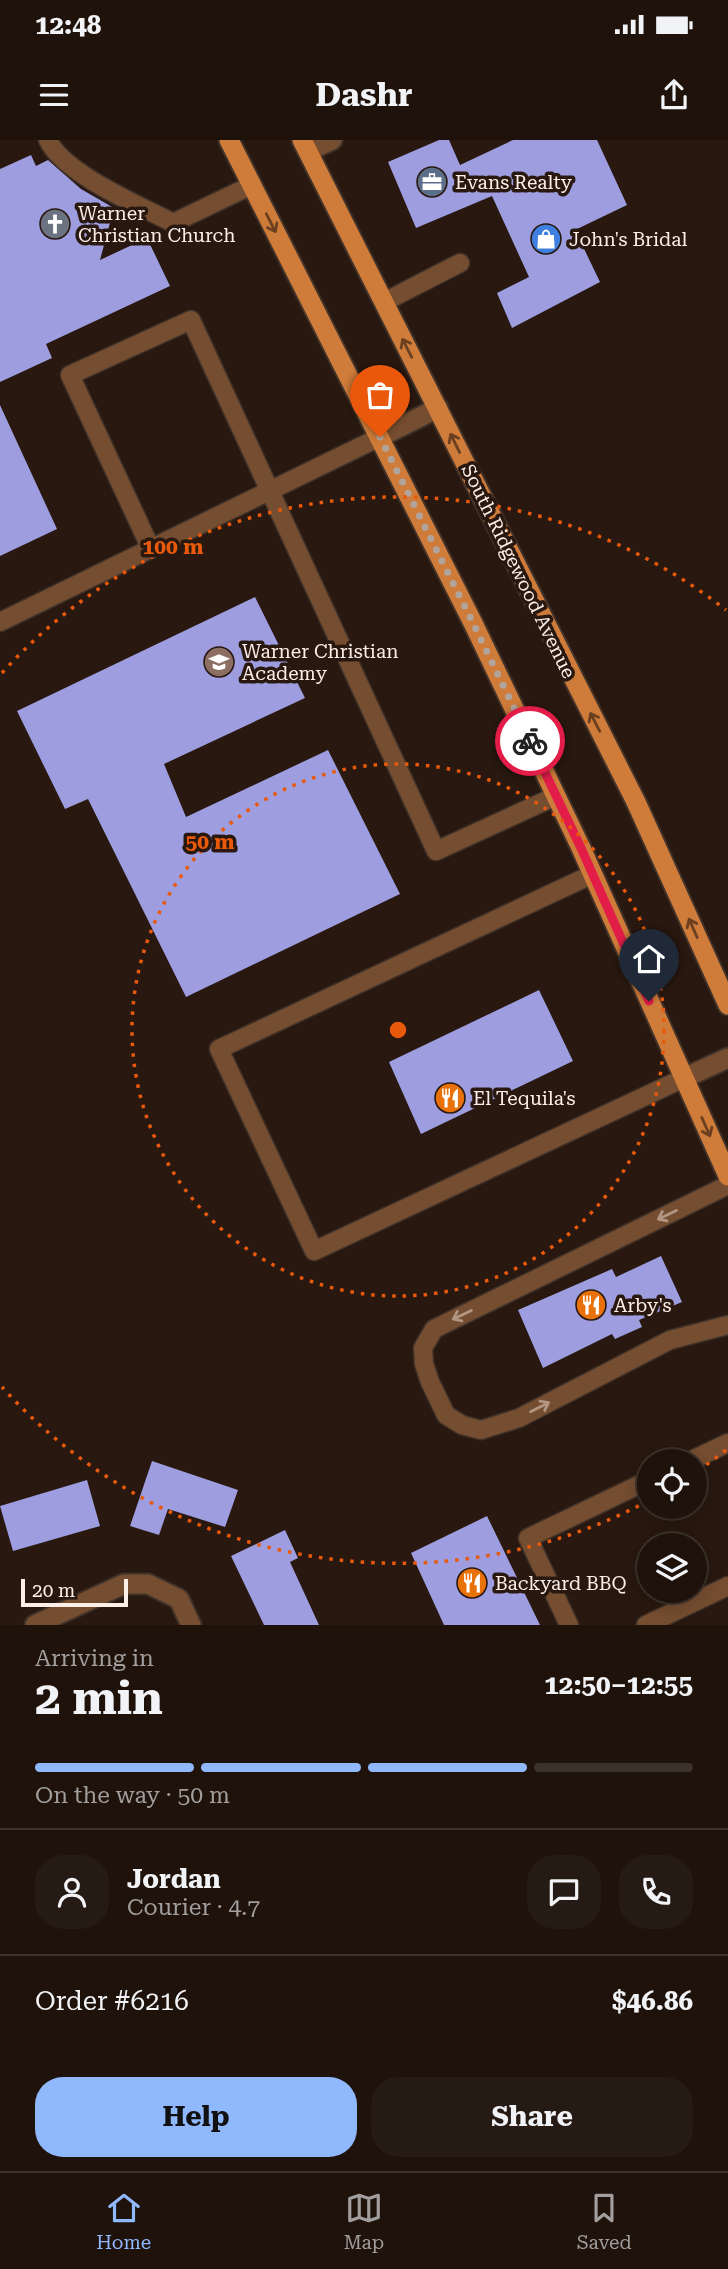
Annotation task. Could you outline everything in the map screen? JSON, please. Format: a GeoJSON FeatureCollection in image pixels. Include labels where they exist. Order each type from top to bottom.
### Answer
{"type":"FeatureCollection","features":[{"type":"Feature","properties":{"kind":"main road"},"geometry":{"type":"LineString","coordinates":[[229,140],[473,623],[593,874],[728,1176]]}},
{"type":"Feature","properties":{"kind":"main road","name":"South Ridgewood Avenue"},"geometry":{"type":"LineString","coordinates":[[305,146],[636,802],[726,994]]}},
{"type":"Feature","properties":{"kind":"street"},"geometry":{"type":"LineString","coordinates":[[305,146],[332,140]]}},
{"type":"Feature","properties":{"kind":"street"},"geometry":{"type":"LineString","coordinates":[[380,437],[438,408]]}},
{"type":"Feature","properties":{"kind":"street"},"geometry":{"type":"LineString","coordinates":[[684,1078],[728,1058]]}},
{"type":"Feature","properties":{"kind":"street"},"geometry":{"type":"LineString","coordinates":[[35,1625],[124,1584],[148,1584],[179,1599],[191,1625]]}},
{"type":"Feature","properties":{"kind":"lane"},"geometry":{"type":"LineString","coordinates":[[48,140],[53,151],[94,181],[173,222],[252,185]]}},
{"type":"Feature","properties":{"kind":"lane"},"geometry":{"type":"LineString","coordinates":[[384,302],[460,263]]}},
{"type":"Feature","properties":{"kind":"lane"},"geometry":{"type":"LineString","coordinates":[[151,549],[70,375],[191,320],[436,850],[556,796]]}},
{"type":"Feature","properties":{"kind":"lane"},"geometry":{"type":"LineString","coordinates":[[0,622],[380,437]]}},
{"type":"Feature","properties":{"kind":"lane"},"geometry":{"type":"LineString","coordinates":[[593,874],[219,1049],[314,1251],[684,1078]]}},
{"type":"Feature","properties":{"kind":"lane"},"geometry":{"type":"LineString","coordinates":[[728,1185],[434,1329],[423,1348],[424,1364],[446,1415],[462,1425],[481,1430],[519,1418],[670,1340],[728,1325]]}},
{"type":"Feature","properties":{"kind":"lane"},"geometry":{"type":"LineString","coordinates":[[707,1453],[728,1443]]}},
{"type":"Feature","properties":{"kind":"lane"},"geometry":{"type":"LineString","coordinates":[[569,1625],[528,1538],[637,1486]]}},
{"type":"Feature","properties":{"kind":"lane"},"geometry":{"type":"LineString","coordinates":[[646,1625],[728,1587]]}},
{"type":"Feature","properties":{"kind":"building"},"geometry":{"type":"Polygon","coordinates":[[[439,140],[449,140],[460,165],[513,140],[597,140],[627,205],[575,230],[600,282],[512,328],[497,293],[529,277],[492,196],[416,228],[388,162],[439,140]]]}},
{"type":"Feature","properties":{"kind":"building"},"geometry":{"type":"Polygon","coordinates":[[[31,155],[36,166],[48,160],[81,189],[114,208],[100,260],[147,238],[170,286],[46,344],[52,358],[0,382],[0,169],[31,155]]]}},
{"type":"Feature","properties":{"kind":"building"},"geometry":{"type":"Polygon","coordinates":[[[0,405],[57,529],[0,556],[0,405]]]}},
{"type":"Feature","properties":{"kind":"building"},"geometry":{"type":"Polygon","coordinates":[[[255,597],[305,698],[164,764],[186,817],[328,750],[400,894],[186,997],[88,799],[65,809],[17,711],[255,597]]]}},
{"type":"Feature","properties":{"kind":"building","name":"El Tequila's"},"geometry":{"type":"Polygon","coordinates":[[[539,990],[573,1061],[421,1134],[389,1062],[539,990]]]}},
{"type":"Feature","properties":{"kind":"building"},"geometry":{"type":"Polygon","coordinates":[[[661,1256],[682,1302],[639,1320],[642,1327],[615,1339],[612,1334],[543,1368],[518,1310],[612,1269],[616,1277],[661,1256]]]}},
{"type":"Feature","properties":{"kind":"building"},"geometry":{"type":"Polygon","coordinates":[[[152,1461],[238,1490],[225,1527],[168,1509],[159,1535],[130,1526],[152,1461]]]}},
{"type":"Feature","properties":{"kind":"building"},"geometry":{"type":"Polygon","coordinates":[[[87,1480],[100,1526],[13,1551],[0,1506],[87,1480]]]}},
{"type":"Feature","properties":{"kind":"building","name":"Backyard BBQ"},"geometry":{"type":"Polygon","coordinates":[[[487,1516],[540,1625],[444,1625],[411,1553],[487,1516]]]}},
{"type":"Feature","properties":{"kind":"building"},"geometry":{"type":"Polygon","coordinates":[[[285,1530],[298,1558],[290,1562],[319,1625],[264,1625],[231,1556],[285,1530]]]}},
{"type":"Feature","properties":{"kind":"way so far"},"geometry":{"type":"LineString","coordinates":[[380,437],[530,741]]}},
{"type":"Feature","properties":{"kind":"place","name":"Evans Realty"},"geometry":{"type":"Point","coordinates":[432,182]}},
{"type":"Feature","properties":{"kind":"place","name":"Warner Christian Church"},"geometry":{"type":"Point","coordinates":[55,224]}},
{"type":"Feature","properties":{"kind":"place","name":"John's Bridal"},"geometry":{"type":"Point","coordinates":[546,239]}},
{"type":"Feature","properties":{"kind":"place","name":"Warner Christian Academy"},"geometry":{"type":"Point","coordinates":[219,662]}},
{"type":"Feature","properties":{"kind":"place","name":"El Tequila's"},"geometry":{"type":"Point","coordinates":[450,1098]}},
{"type":"Feature","properties":{"kind":"place","name":"Arby's"},"geometry":{"type":"Point","coordinates":[591,1305]}},
{"type":"Feature","properties":{"kind":"place","name":"Backyard BBQ"},"geometry":{"type":"Point","coordinates":[472,1583]}},
{"type":"Feature","properties":{"kind":"route"},"geometry":{"type":"LineString","coordinates":[[530,741],[649,1001]]}}]}
